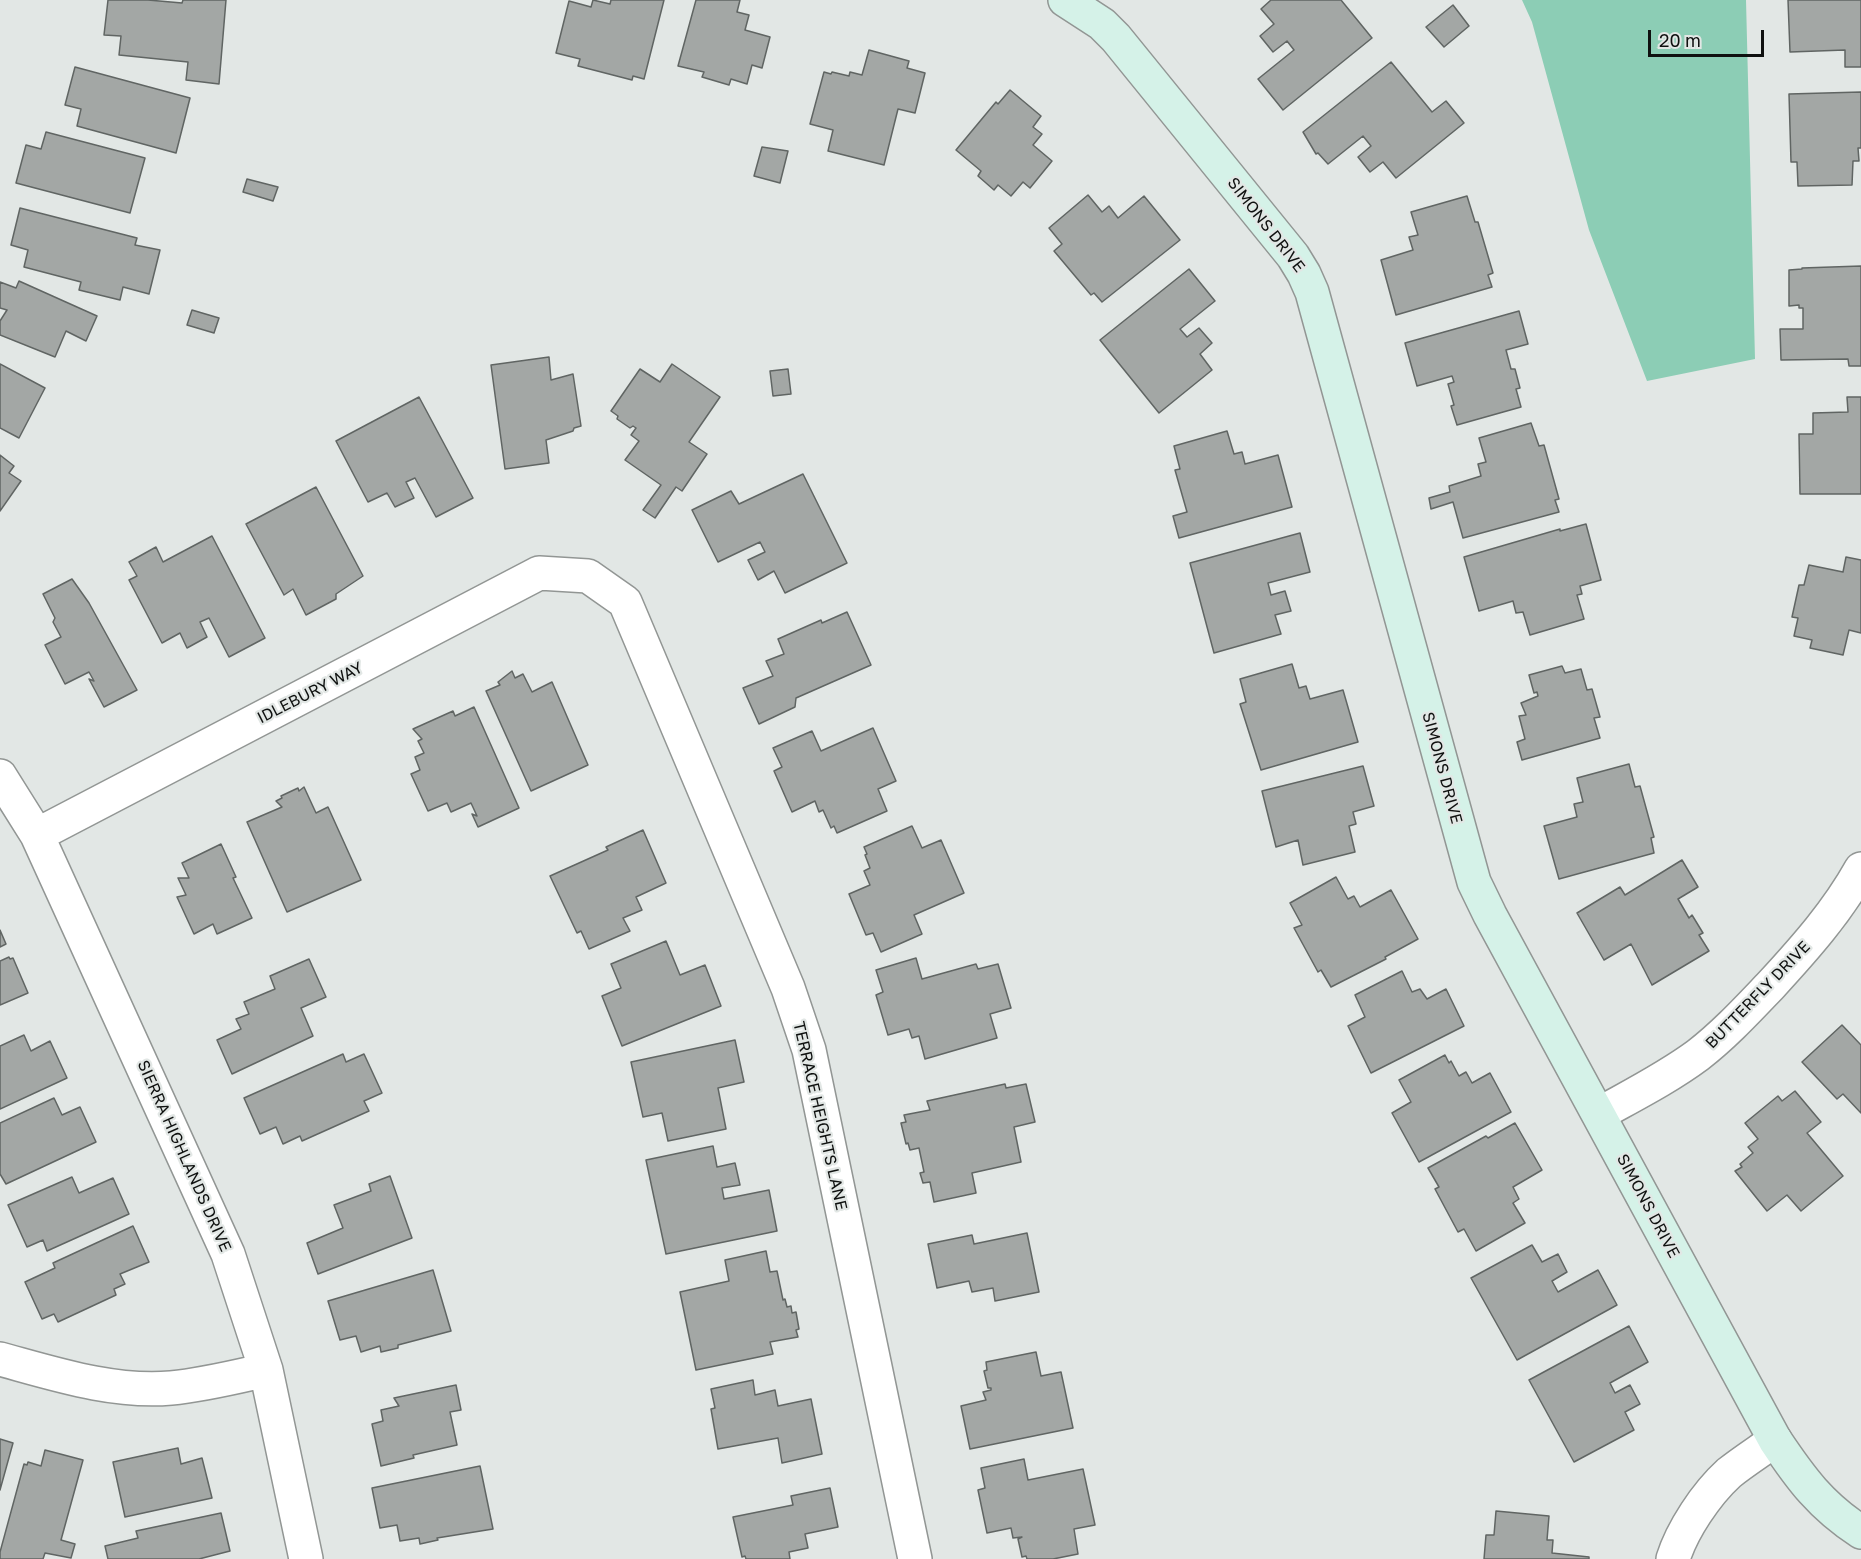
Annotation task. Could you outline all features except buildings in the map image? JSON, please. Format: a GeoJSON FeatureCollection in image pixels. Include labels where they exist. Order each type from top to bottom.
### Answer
{"type":"FeatureCollection","features":[{"type":"Feature","properties":{"kind":"street","name":"SIMONS DRIVE"},"geometry":{"type":"LineString","coordinates":[[1065,0],[1102,24],[1116,38],[1293,256],[1304,274],[1312,292],[1474,882],[1775,1440],[1803,1481],[1841,1519],[1861,1532]]}},
{"type":"Feature","properties":{"kind":"street","name":"IDLEBURY WAY"},"geometry":{"type":"LineString","coordinates":[[37,835],[539,573],[588,576]]}},
{"type":"Feature","properties":{"kind":"street","name":"TERRACE HEIGHTS LANE"},"geometry":{"type":"LineString","coordinates":[[588,576],[625,602],[788,987],[809,1050],[915,1559]]}},
{"type":"Feature","properties":{"kind":"street","name":"SIERRA HIGHLANDS DRIVE"},"geometry":{"type":"LineString","coordinates":[[0,776],[37,835],[214,1219],[241,1288],[266,1370],[306,1559]]}},
{"type":"Feature","properties":{"kind":"street","name":"BUTTERFLY DRIVE"},"geometry":{"type":"LineString","coordinates":[[1599,1114],[1658,1082],[1698,1055],[1727,1030],[1805,948],[1832,914],[1861,868]]}},
{"type":"Feature","properties":{"kind":"street"},"geometry":{"type":"LineString","coordinates":[[0,1359],[84,1381],[142,1388],[197,1385],[266,1370]]}},
{"type":"Feature","properties":{"kind":"street"},"geometry":{"type":"LineString","coordinates":[[1673,1559],[1698,1509],[1728,1474],[1775,1440]]}},
{"type":"Feature","properties":{"kind":"green space"},"geometry":{"type":"Polygon","coordinates":[[[1522,0],[1746,0],[1755,359],[1647,381],[1589,230],[1532,22],[1522,0]]]}}]}
